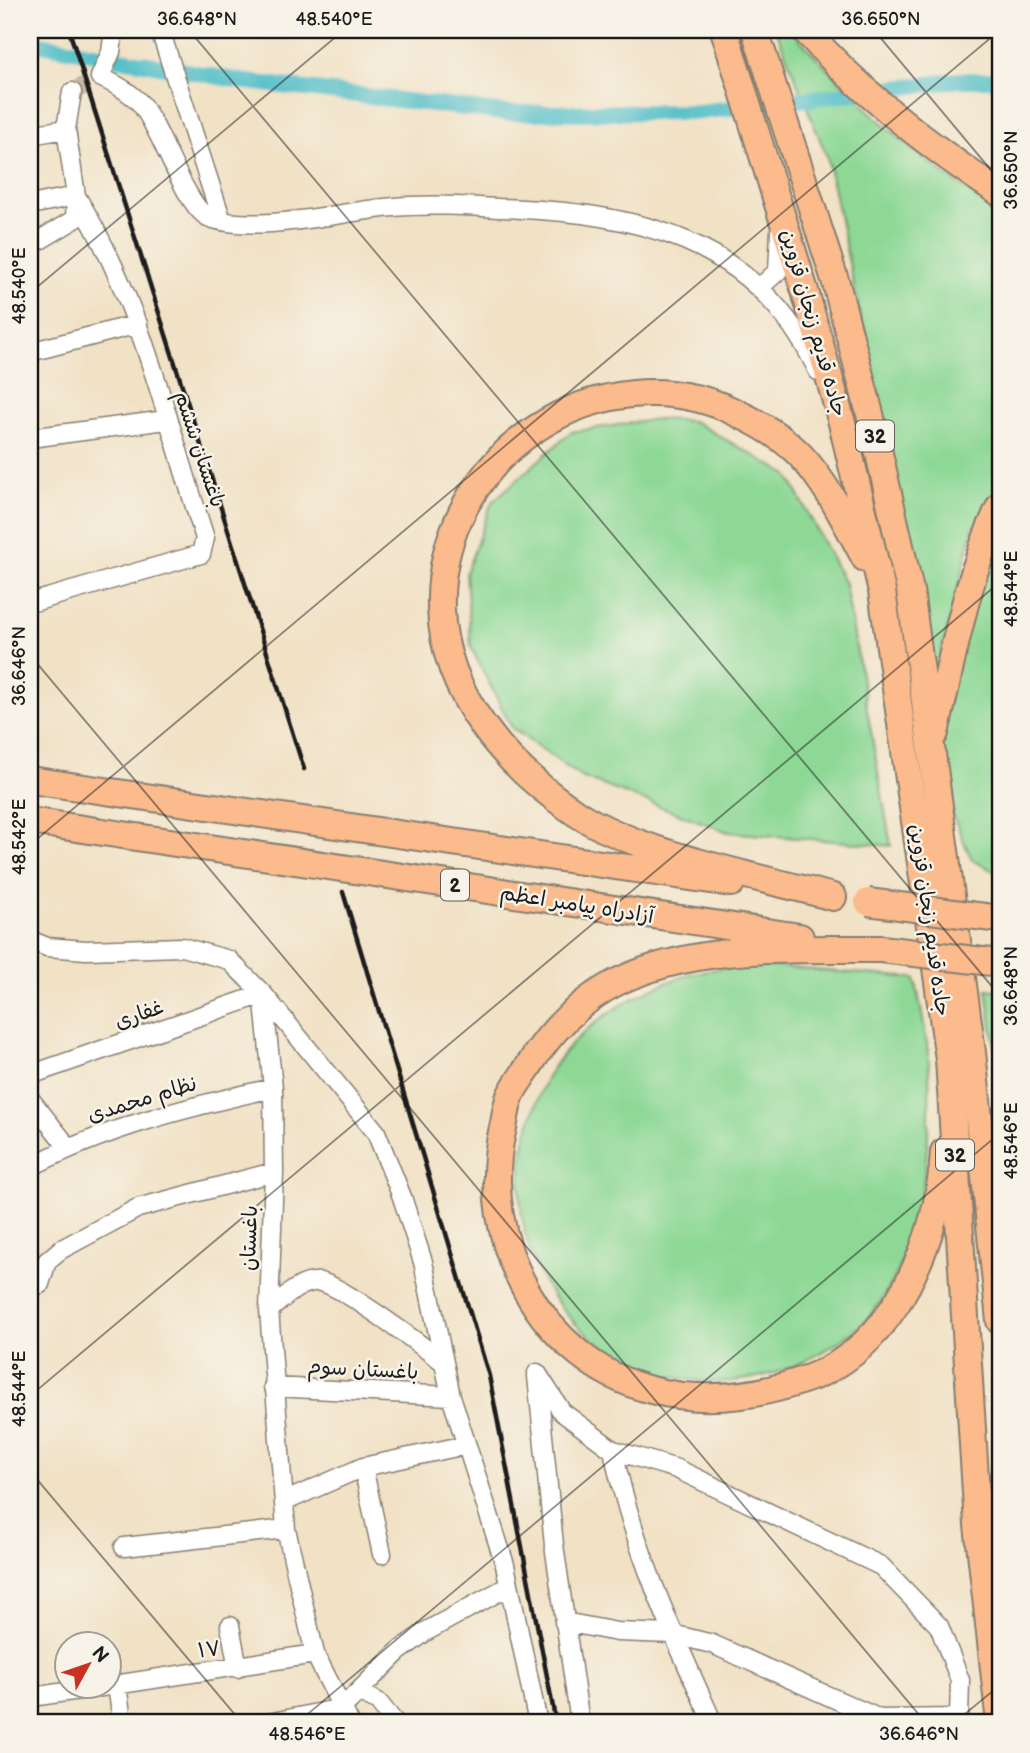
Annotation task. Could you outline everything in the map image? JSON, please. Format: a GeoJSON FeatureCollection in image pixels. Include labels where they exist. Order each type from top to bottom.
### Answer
{"type":"FeatureCollection","features":[{"type":"Feature","properties":{"kind":"highway","name":"جاده قدیم زنجان قزوین"},"geometry":{"type":"LineString","coordinates":[[724,30],[776,193],[842,423],[882,591],[949,1059],[978,1525],[1000,1723]]}},
{"type":"Feature","properties":{"kind":"highway","name":"جاده قدیم زنجان قزوین"},"geometry":{"type":"LineString","coordinates":[[755,30],[836,284],[871,418],[909,590],[932,748],[984,1158],[1000,1321]]}},
{"type":"Feature","properties":{"kind":"highway"},"geometry":{"type":"LineString","coordinates":[[805,30],[896,117],[951,160],[1000,192]]}},
{"type":"Feature","properties":{"kind":"highway"},"geometry":{"type":"LineString","coordinates":[[833,897],[629,839],[578,814],[534,782],[497,744],[465,698],[448,652],[441,608],[448,552],[465,505],[492,465],[528,431],[568,409],[614,394],[670,392],[717,402],[760,424],[800,455],[835,503],[882,591]]}},
{"type":"Feature","properties":{"kind":"highway"},"geometry":{"type":"LineString","coordinates":[[932,748],[962,619],[988,532],[1000,506]]}},
{"type":"Feature","properties":{"kind":"highway","name":"آزادراه پیامبر اعظم"},"geometry":{"type":"LineString","coordinates":[[30,780],[1000,919]]}},
{"type":"Feature","properties":{"kind":"highway","name":"آزادراه پیامبر اعظم"},"geometry":{"type":"LineString","coordinates":[[30,821],[881,949],[1000,963]]}},
{"type":"Feature","properties":{"kind":"highway"},"geometry":{"type":"LineString","coordinates":[[881,949],[740,951],[654,968],[617,982],[559,1024],[510,1097],[498,1152],[497,1214],[518,1279],[560,1335],[586,1359],[617,1376],[650,1389],[723,1399],[758,1394],[831,1370],[877,1332],[908,1285],[927,1234],[943,1169],[949,1059]]}},
{"type":"Feature","properties":{"kind":"highway"},"geometry":{"type":"LineString","coordinates":[[984,1158],[1000,1209]]}},
{"type":"Feature","properties":{"kind":"street"},"geometry":{"type":"LineString","coordinates":[[114,30],[111,52],[100,77],[124,89],[140,103],[155,125],[193,205],[207,218],[248,226],[395,206],[508,208],[611,217],[702,248],[737,269],[759,288],[799,332],[842,423]]}},
{"type":"Feature","properties":{"kind":"street"},"geometry":{"type":"LineString","coordinates":[[159,30],[222,221]]}},
{"type":"Feature","properties":{"kind":"street"},"geometry":{"type":"LineString","coordinates":[[30,246],[75,219],[76,196],[66,129],[72,92]]}},
{"type":"Feature","properties":{"kind":"street"},"geometry":{"type":"LineString","coordinates":[[30,135],[66,129]]}},
{"type":"Feature","properties":{"kind":"street"},"geometry":{"type":"LineString","coordinates":[[759,288],[778,271],[782,243],[776,193]]}},
{"type":"Feature","properties":{"kind":"street"},"geometry":{"type":"LineString","coordinates":[[30,205],[76,196]]}},
{"type":"Feature","properties":{"kind":"street","name":"باغستان ششم"},"geometry":{"type":"LineString","coordinates":[[30,603],[201,554],[205,538],[166,421],[138,324],[100,234],[76,196]]}},
{"type":"Feature","properties":{"kind":"street"},"geometry":{"type":"LineString","coordinates":[[30,352],[138,324]]}},
{"type":"Feature","properties":{"kind":"street"},"geometry":{"type":"LineString","coordinates":[[30,438],[166,421]]}},
{"type":"Feature","properties":{"kind":"street"},"geometry":{"type":"LineString","coordinates":[[30,940],[47,947],[86,950],[181,947],[229,960],[263,994],[376,1132],[424,1262],[442,1361],[509,1586],[538,1723]]}},
{"type":"Feature","properties":{"kind":"street"},"geometry":{"type":"LineString","coordinates":[[30,953],[47,947]]}},
{"type":"Feature","properties":{"kind":"street","name":"غفاری"},"geometry":{"type":"LineString","coordinates":[[30,1075],[263,994]]}},
{"type":"Feature","properties":{"kind":"street","name":"باغستان"},"geometry":{"type":"LineString","coordinates":[[263,994],[273,1088],[274,1172],[269,1310],[273,1387],[286,1501],[286,1529],[315,1654],[346,1715]]}},
{"type":"Feature","properties":{"kind":"street","name":"نظام محمدی"},"geometry":{"type":"LineString","coordinates":[[30,1167],[68,1147],[124,1125],[273,1088]]}},
{"type":"Feature","properties":{"kind":"street"},"geometry":{"type":"LineString","coordinates":[[30,1099],[68,1147]]}},
{"type":"Feature","properties":{"kind":"street"},"geometry":{"type":"LineString","coordinates":[[30,1289],[40,1284],[47,1261],[60,1250],[138,1208],[274,1172]]}},
{"type":"Feature","properties":{"kind":"street"},"geometry":{"type":"LineString","coordinates":[[269,1310],[303,1284],[321,1282],[401,1330],[442,1361]]}},
{"type":"Feature","properties":{"kind":"street"},"geometry":{"type":"LineString","coordinates":[[564,1622],[617,1632],[672,1634],[712,1644],[875,1721],[959,1718],[960,1680],[939,1626],[881,1566],[677,1469],[613,1450],[562,1412],[537,1373],[564,1622],[580,1723]]}},
{"type":"Feature","properties":{"kind":"street","name":"باغستان سوم"},"geometry":{"type":"LineString","coordinates":[[273,1387],[451,1396]]}},
{"type":"Feature","properties":{"kind":"street"},"geometry":{"type":"LineString","coordinates":[[286,1501],[363,1467],[466,1446]]}},
{"type":"Feature","properties":{"kind":"street"},"geometry":{"type":"LineString","coordinates":[[613,1450],[623,1498],[672,1634],[713,1723]]}},
{"type":"Feature","properties":{"kind":"street"},"geometry":{"type":"LineString","coordinates":[[363,1467],[382,1554]]}},
{"type":"Feature","properties":{"kind":"street"},"geometry":{"type":"LineString","coordinates":[[124,1547],[286,1529]]}},
{"type":"Feature","properties":{"kind":"street"},"geometry":{"type":"LineString","coordinates":[[268,1723],[346,1715],[359,1692],[398,1652],[425,1632],[509,1586]]}},
{"type":"Feature","properties":{"kind":"street"},"geometry":{"type":"LineString","coordinates":[[230,1626],[238,1668]]}},
{"type":"Feature","properties":{"kind":"street","name":"۱۷"},"geometry":{"type":"LineString","coordinates":[[122,1684],[315,1654]]}},
{"type":"Feature","properties":{"kind":"street"},"geometry":{"type":"LineString","coordinates":[[359,1692],[378,1702],[396,1723]]}},
{"type":"Feature","properties":{"kind":"street","name":"۱۷"},"geometry":{"type":"LineString","coordinates":[[31,1697],[52,1694]]}},
{"type":"Feature","properties":{"kind":"street"},"geometry":{"type":"LineString","coordinates":[[115,1700],[122,1721]]}},
{"type":"Feature","properties":{"kind":"green space"},"geometry":{"type":"Polygon","coordinates":[[[776,30],[791,30],[862,104],[915,152],[1000,209],[1000,488],[974,526],[935,676],[827,157],[776,30]]]}},
{"type":"Feature","properties":{"kind":"green space"},"geometry":{"type":"Polygon","coordinates":[[[658,419],[693,421],[788,475],[845,584],[891,846],[728,832],[581,777],[512,728],[471,647],[466,573],[492,502],[571,432],[658,419]]]}},
{"type":"Feature","properties":{"kind":"green space"},"geometry":{"type":"Polygon","coordinates":[[[1000,531],[1000,874],[972,860],[950,808],[943,770],[943,737],[956,665],[1000,531]]]}},
{"type":"Feature","properties":{"kind":"green space"},"geometry":{"type":"Polygon","coordinates":[[[755,965],[915,978],[927,1044],[929,1097],[926,1160],[915,1224],[892,1282],[876,1308],[853,1332],[824,1351],[805,1361],[756,1378],[707,1381],[659,1373],[616,1354],[578,1326],[548,1289],[528,1244],[520,1192],[525,1141],[540,1093],[551,1071],[582,1034],[602,1018],[645,992],[690,974],[755,965]]]}},
{"type":"Feature","properties":{"kind":"green space"},"geometry":{"type":"Polygon","coordinates":[[[987,989],[1000,991],[1000,1088],[987,989]]]}},
{"type":"Feature","properties":{"kind":"waterway"},"geometry":{"type":"LineString","coordinates":[[30,42],[240,81],[506,113],[699,112],[960,80],[1000,80]]}},
{"type":"Feature","properties":{"kind":"tunnel"},"geometry":{"type":"LineString","coordinates":[[72,92],[100,77]]}},
{"type":"Feature","properties":{"kind":"railway"},"geometry":{"type":"LineString","coordinates":[[69,30],[304,769]]}},
{"type":"Feature","properties":{"kind":"railway"},"geometry":{"type":"LineString","coordinates":[[343,892],[489,1376],[556,1723]]}}]}
